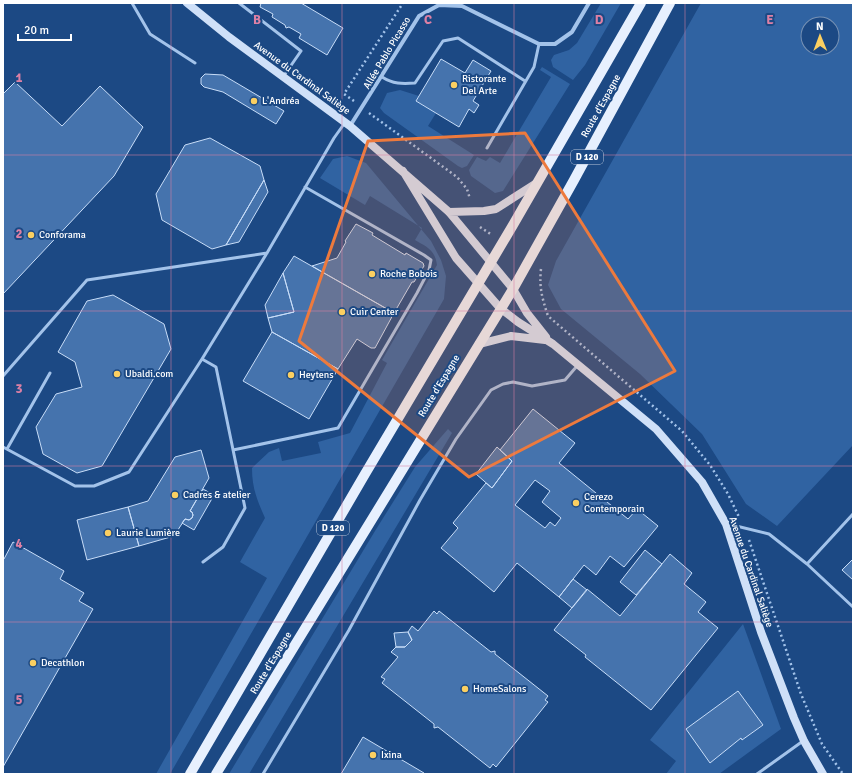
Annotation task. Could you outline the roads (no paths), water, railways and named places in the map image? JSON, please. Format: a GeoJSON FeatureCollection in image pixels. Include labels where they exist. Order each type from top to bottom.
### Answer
{"type":"FeatureCollection","features":[{"type":"Feature","properties":{"kind":"main road","name":"Avenue du Cardinal Saliège"},"geometry":{"type":"LineString","coordinates":[[187,3],[229,37],[348,124],[449,212],[513,289],[527,313],[548,340],[656,429],[702,482],[726,524],[761,632],[804,741],[823,774]]}},
{"type":"Feature","properties":{"kind":"main road","name":"Route d'Espagne"},"geometry":{"type":"LineString","coordinates":[[190,774],[538,182],[641,3]]}},
{"type":"Feature","properties":{"kind":"main road","name":"Route d'Espagne"},"geometry":{"type":"LineString","coordinates":[[216,774],[513,289],[578,174],[670,3]]}},
{"type":"Feature","properties":{"kind":"main road"},"geometry":{"type":"LineString","coordinates":[[403,171],[456,258],[500,308],[518,322],[548,340]]}},
{"type":"Feature","properties":{"kind":"main road"},"geometry":{"type":"LineString","coordinates":[[449,212],[484,211],[496,209],[538,182]]}},
{"type":"Feature","properties":{"kind":"main road"},"geometry":{"type":"LineString","coordinates":[[479,344],[511,336],[548,340]]}},
{"type":"Feature","properties":{"kind":"street"},"geometry":{"type":"LineString","coordinates":[[539,44],[555,44],[572,32],[589,3]]}},
{"type":"Feature","properties":{"kind":"street","name":"Allée Pablo Picasso"},"geometry":{"type":"LineString","coordinates":[[348,124],[382,77],[419,16],[439,5],[462,6],[539,44]]}},
{"type":"Feature","properties":{"kind":"lane"},"geometry":{"type":"LineString","coordinates":[[132,3],[150,34],[195,63]]}},
{"type":"Feature","properties":{"kind":"lane"},"geometry":{"type":"LineString","coordinates":[[239,3],[301,51],[283,76]]}},
{"type":"Feature","properties":{"kind":"lane"},"geometry":{"type":"LineString","coordinates":[[382,77],[390,82],[401,84],[415,83],[443,41],[458,38],[525,81]]}},
{"type":"Feature","properties":{"kind":"lane"},"geometry":{"type":"LineString","coordinates":[[487,148],[534,67],[539,44]]}},
{"type":"Feature","properties":{"kind":"lane"},"geometry":{"type":"LineString","coordinates":[[3,446],[75,486],[94,486],[129,472],[202,360],[305,187],[348,124]]}},
{"type":"Feature","properties":{"kind":"lane"},"geometry":{"type":"LineString","coordinates":[[233,450],[338,428],[414,299],[429,270],[431,260],[424,255],[305,187]]}},
{"type":"Feature","properties":{"kind":"lane"},"geometry":{"type":"LineString","coordinates":[[3,376],[87,280],[267,253]]}},
{"type":"Feature","properties":{"kind":"lane"},"geometry":{"type":"LineString","coordinates":[[202,360],[216,367],[245,508],[224,547],[203,562]]}},
{"type":"Feature","properties":{"kind":"lane"},"geometry":{"type":"LineString","coordinates":[[263,774],[349,630],[420,500],[456,439],[491,390],[503,384],[512,382],[532,386],[565,380],[578,365]]}},
{"type":"Feature","properties":{"kind":"lane"},"geometry":{"type":"LineString","coordinates":[[7,449],[50,373]]}},
{"type":"Feature","properties":{"kind":"lane"},"geometry":{"type":"LineString","coordinates":[[807,564],[853,514]]}},
{"type":"Feature","properties":{"kind":"lane"},"geometry":{"type":"LineString","coordinates":[[726,524],[769,534],[807,564],[853,607]]}},
{"type":"Feature","properties":{"kind":"lane"},"geometry":{"type":"LineString","coordinates":[[757,774],[804,741]]}},
{"type":"Feature","properties":{"kind":"place","name":"Ristorante Del Arte"},"geometry":{"type":"Point","coordinates":[454,85]}},
{"type":"Feature","properties":{"kind":"place","name":"L'Andréa"},"geometry":{"type":"Point","coordinates":[254,101]}},
{"type":"Feature","properties":{"kind":"place","name":"Conforama"},"geometry":{"type":"Point","coordinates":[31,235]}},
{"type":"Feature","properties":{"kind":"place","name":"Roche Bobois"},"geometry":{"type":"Point","coordinates":[372,274]}},
{"type":"Feature","properties":{"kind":"place","name":"Cuir Center"},"geometry":{"type":"Point","coordinates":[342,312]}},
{"type":"Feature","properties":{"kind":"place","name":"Ubaldi.com"},"geometry":{"type":"Point","coordinates":[117,374]}},
{"type":"Feature","properties":{"kind":"place","name":"Heytens"},"geometry":{"type":"Point","coordinates":[291,375]}},
{"type":"Feature","properties":{"kind":"place","name":"Cadres & atelier"},"geometry":{"type":"Point","coordinates":[175,495]}},
{"type":"Feature","properties":{"kind":"place","name":"Cerezo Contemporain"},"geometry":{"type":"Point","coordinates":[576,503]}},
{"type":"Feature","properties":{"kind":"place","name":"Laurie Lumière"},"geometry":{"type":"Point","coordinates":[108,533]}},
{"type":"Feature","properties":{"kind":"place","name":"Decathlon"},"geometry":{"type":"Point","coordinates":[33,663]}},
{"type":"Feature","properties":{"kind":"place","name":"HomeSalons"},"geometry":{"type":"Point","coordinates":[465,689]}},
{"type":"Feature","properties":{"kind":"place","name":"Ixina"},"geometry":{"type":"Point","coordinates":[373,755]}}]}
